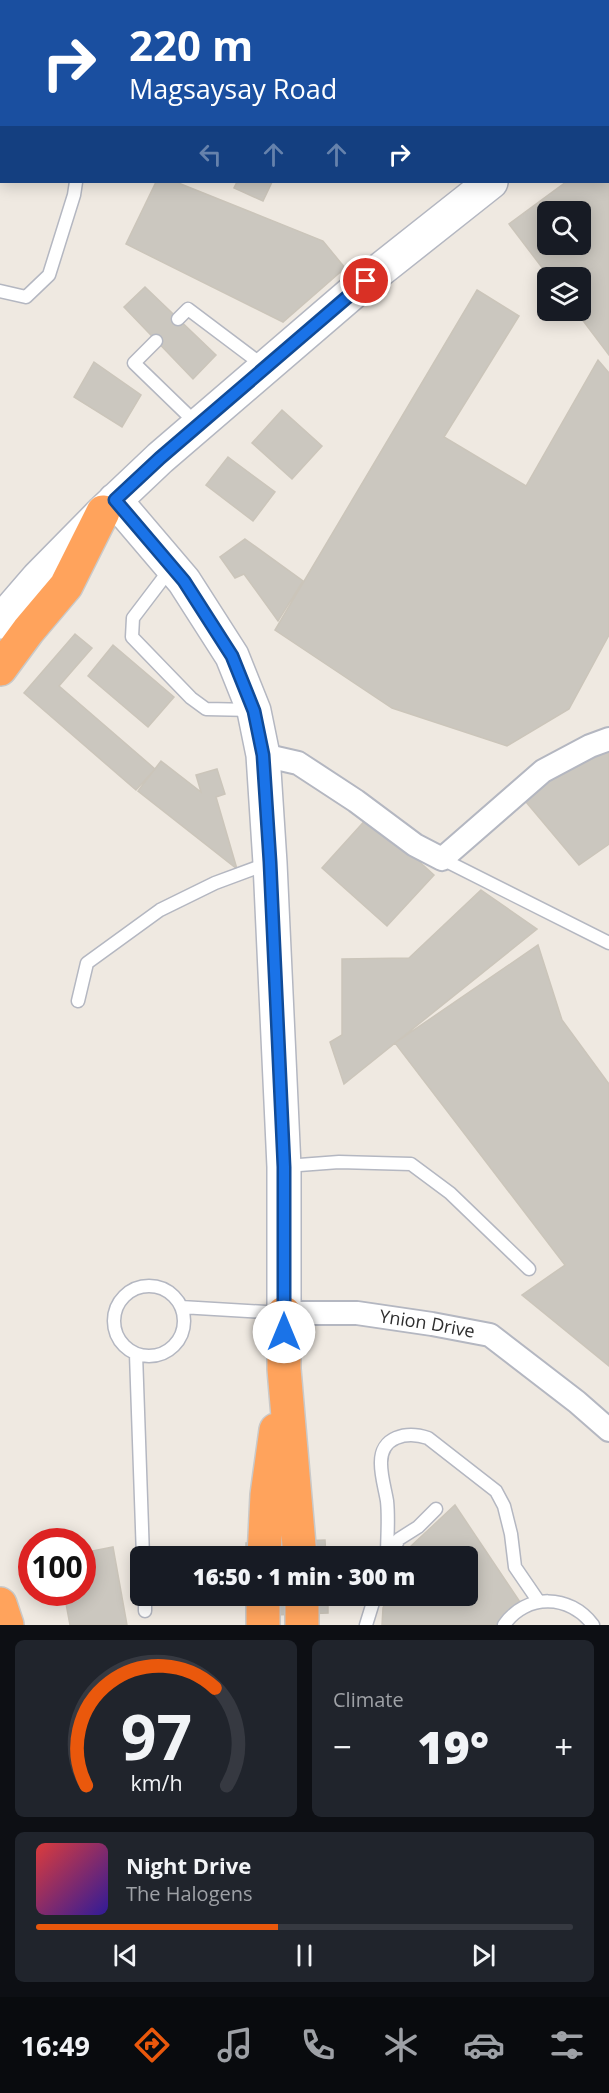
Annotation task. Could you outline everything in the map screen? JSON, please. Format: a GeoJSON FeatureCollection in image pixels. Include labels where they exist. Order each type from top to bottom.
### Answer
{"type":"FeatureCollection","features":[{"type":"Feature","properties":{"kind":"highway"},"geometry":{"type":"LineString","coordinates":[[0,669],[66,586],[109,506]]}},
{"type":"Feature","properties":{"kind":"highway"},"geometry":{"type":"LineString","coordinates":[[284,1313],[284,1369],[299,1546]]}},
{"type":"Feature","properties":{"kind":"highway"},"geometry":{"type":"LineString","coordinates":[[265,1546],[267,1496],[284,1369]]}},
{"type":"Feature","properties":{"kind":"highway"},"geometry":{"type":"LineString","coordinates":[[0,1604],[7,1625]]}},
{"type":"Feature","properties":{"kind":"highway"},"geometry":{"type":"LineString","coordinates":[[263,1606],[263,1625]]}},
{"type":"Feature","properties":{"kind":"highway"},"geometry":{"type":"LineString","coordinates":[[302,1606],[302,1625]]}},
{"type":"Feature","properties":{"kind":"street"},"geometry":{"type":"LineString","coordinates":[[0,622],[33,584],[109,506],[199,425],[366,281],[490,183]]}},
{"type":"Feature","properties":{"kind":"street"},"geometry":{"type":"LineString","coordinates":[[109,506],[184,581],[232,656],[254,711],[263,755],[270,862],[284,1167],[284,1313]]}},
{"type":"Feature","properties":{"kind":"street"},"geometry":{"type":"LineString","coordinates":[[263,755],[298,763],[356,801],[415,845],[442,859],[543,771],[590,746],[609,739]]}},
{"type":"Feature","properties":{"kind":"street","name":"Ynion Drive"},"geometry":{"type":"LineString","coordinates":[[284,1313],[357,1313],[490,1335],[577,1402],[609,1430]]}},
{"type":"Feature","properties":{"kind":"lane"},"geometry":{"type":"LineString","coordinates":[[0,291],[26,297],[49,275],[76,183]]}},
{"type":"Feature","properties":{"kind":"lane"},"geometry":{"type":"LineString","coordinates":[[178,319],[188,309],[266,367]]}},
{"type":"Feature","properties":{"kind":"lane"},"geometry":{"type":"LineString","coordinates":[[156,341],[134,363],[199,425]]}},
{"type":"Feature","properties":{"kind":"lane"},"geometry":{"type":"LineString","coordinates":[[172,567],[133,618],[132,637],[191,698],[207,709],[254,711]]}},
{"type":"Feature","properties":{"kind":"lane"},"geometry":{"type":"LineString","coordinates":[[442,859],[609,943]]}},
{"type":"Feature","properties":{"kind":"lane"},"geometry":{"type":"LineString","coordinates":[[78,1001],[87,963],[160,910],[215,883],[270,862]]}},
{"type":"Feature","properties":{"kind":"lane"},"geometry":{"type":"LineString","coordinates":[[284,1167],[339,1162],[411,1164],[450,1193],[529,1269]]}},
{"type":"Feature","properties":{"kind":"lane"},"geometry":{"type":"LineString","coordinates":[[155,1286],[175,1297],[181,1307],[184,1318],[183,1330],[170,1349],[159,1355],[136,1354],[126,1348],[114,1329],[117,1306],[132,1290],[155,1286]]}},
{"type":"Feature","properties":{"kind":"lane"},"geometry":{"type":"LineString","coordinates":[[181,1307],[284,1313]]}},
{"type":"Feature","properties":{"kind":"lane"},"geometry":{"type":"LineString","coordinates":[[136,1354],[143,1546]]}},
{"type":"Feature","properties":{"kind":"lane"},"geometry":{"type":"LineString","coordinates":[[388,1546],[387,1501],[381,1463],[382,1452],[392,1440],[402,1435],[416,1434],[428,1438],[496,1491],[504,1506],[509,1524],[515,1567],[539,1602]]}},
{"type":"Feature","properties":{"kind":"lane"},"geometry":{"type":"LineString","coordinates":[[395,1546],[399,1539],[418,1527],[436,1509]]}},
{"type":"Feature","properties":{"kind":"lane"},"geometry":{"type":"LineString","coordinates":[[504,1625],[520,1609],[549,1601],[568,1605],[584,1614],[593,1625]]}},
{"type":"Feature","properties":{"kind":"lane"},"geometry":{"type":"LineString","coordinates":[[145,1606],[145,1611]]}},
{"type":"Feature","properties":{"kind":"lane"},"geometry":{"type":"LineString","coordinates":[[366,1625],[372,1606]]}},
{"type":"Feature","properties":{"kind":"building"},"geometry":{"type":"Polygon","coordinates":[[[156,183],[178,183],[323,241],[345,268],[283,322],[126,244],[156,183]]]}},
{"type":"Feature","properties":{"kind":"building"},"geometry":{"type":"Polygon","coordinates":[[[236,183],[272,183],[263,201],[234,188],[236,183]]]}},
{"type":"Feature","properties":{"kind":"building"},"geometry":{"type":"Polygon","coordinates":[[[565,183],[609,183],[609,355],[583,321],[591,321],[591,267],[542,267],[509,224],[537,203],[537,255],[591,255],[591,201],[540,201],[565,183]]]}},
{"type":"Feature","properties":{"kind":"building"},"geometry":{"type":"Polygon","coordinates":[[[145,287],[216,355],[193,379],[124,307],[145,287]]]}},
{"type":"Feature","properties":{"kind":"building"},"geometry":{"type":"Polygon","coordinates":[[[477,290],[519,316],[444,437],[526,486],[598,360],[609,373],[609,635],[569,709],[507,746],[392,708],[275,630],[477,290]]]}},
{"type":"Feature","properties":{"kind":"building"},"geometry":{"type":"Polygon","coordinates":[[[94,362],[141,395],[122,427],[74,397],[94,362]]]}},
{"type":"Feature","properties":{"kind":"building"},"geometry":{"type":"Polygon","coordinates":[[[282,410],[322,446],[292,479],[252,443],[282,410]]]}},
{"type":"Feature","properties":{"kind":"building"},"geometry":{"type":"Polygon","coordinates":[[[228,457],[275,492],[253,521],[206,485],[228,457]]]}},
{"type":"Feature","properties":{"kind":"building"},"geometry":{"type":"Polygon","coordinates":[[[245,539],[303,581],[278,621],[244,574],[235,578],[220,557],[245,539]]]}},
{"type":"Feature","properties":{"kind":"building"},"geometry":{"type":"Polygon","coordinates":[[[75,634],[92,648],[59,686],[155,769],[136,790],[24,693],[75,634]]]}},
{"type":"Feature","properties":{"kind":"building"},"geometry":{"type":"Polygon","coordinates":[[[113,645],[174,697],[148,727],[88,676],[113,645]]]}},
{"type":"Feature","properties":{"kind":"building"},"geometry":{"type":"Polygon","coordinates":[[[609,750],[609,844],[579,865],[521,796],[609,750]]]}},
{"type":"Feature","properties":{"kind":"building"},"geometry":{"type":"Polygon","coordinates":[[[161,761],[201,792],[196,775],[217,769],[225,794],[216,797],[237,869],[138,791],[161,761]]]}},
{"type":"Feature","properties":{"kind":"building"},"geometry":{"type":"Polygon","coordinates":[[[369,816],[434,875],[387,926],[322,868],[369,816]]]}},
{"type":"Feature","properties":{"kind":"building"},"geometry":{"type":"Polygon","coordinates":[[[481,890],[537,929],[344,1084],[330,1042],[342,1035],[342,959],[409,958],[481,890]]]}},
{"type":"Feature","properties":{"kind":"building"},"geometry":{"type":"Polygon","coordinates":[[[538,945],[562,1020],[609,1084],[609,1366],[522,1295],[565,1265],[395,1043],[538,945]]]}},
{"type":"Feature","properties":{"kind":"building"},"geometry":{"type":"Polygon","coordinates":[[[455,1505],[522,1605],[507,1613],[496,1625],[382,1625],[384,1606],[478,1606],[478,1546],[411,1546],[455,1505]]]}},
{"type":"Feature","properties":{"kind":"building"},"geometry":{"type":"Polygon","coordinates":[[[325,1540],[325,1546],[246,1546],[246,1543],[325,1540]]]}},
{"type":"Feature","properties":{"kind":"building"},"geometry":{"type":"Polygon","coordinates":[[[113,1547],[127,1625],[70,1625],[66,1606],[96,1606],[96,1550],[113,1547]]]}},
{"type":"Feature","properties":{"kind":"building"},"geometry":{"type":"Polygon","coordinates":[[[248,1606],[328,1606],[328,1613],[249,1616],[248,1606]]]}},
{"type":"Feature","properties":{"kind":"route"},"geometry":{"type":"LineString","coordinates":[[284,1332],[284,1167],[263,755],[254,711],[232,656],[184,581],[115,500],[160,458],[366,281]]}}]}
